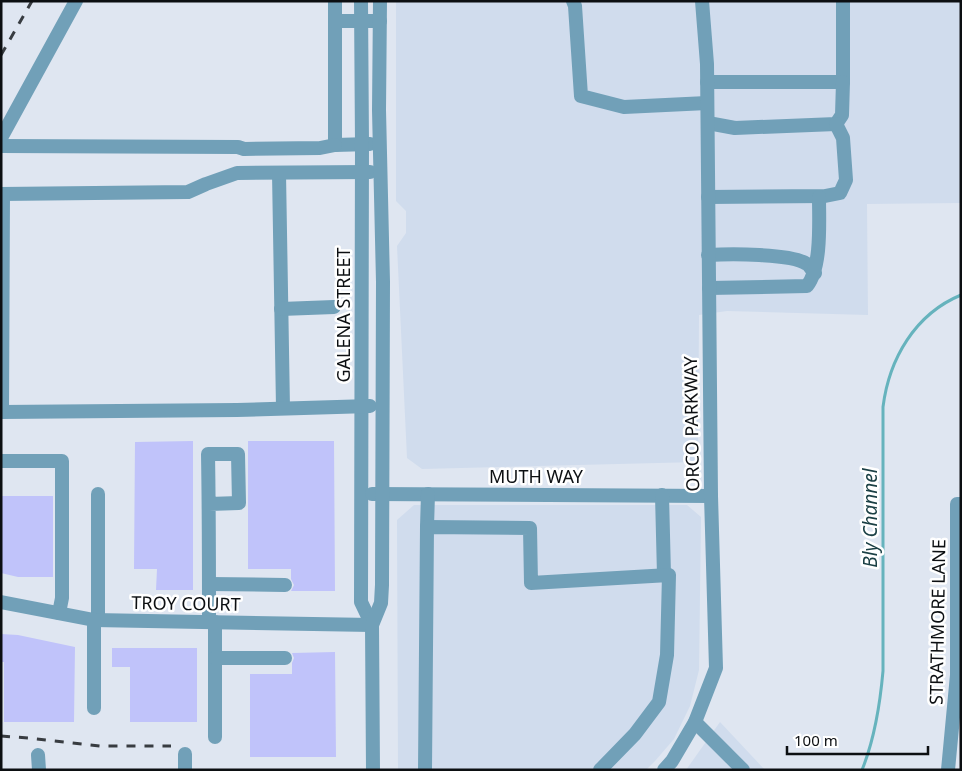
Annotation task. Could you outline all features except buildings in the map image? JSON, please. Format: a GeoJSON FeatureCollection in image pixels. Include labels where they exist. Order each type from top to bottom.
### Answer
{"type":"FeatureCollection","features":[{"type":"Feature","properties":{"kind":"street"},"geometry":{"type":"LineString","coordinates":[[1,138],[76,1]]}},
{"type":"Feature","properties":{"kind":"street"},"geometry":{"type":"LineString","coordinates":[[335,1],[335,145]]}},
{"type":"Feature","properties":{"kind":"street","name":"GALENA STREET"},"geometry":{"type":"LineString","coordinates":[[360,1],[362,145],[361,602],[372,625]]}},
{"type":"Feature","properties":{"kind":"street","name":"GALENA STREET"},"geometry":{"type":"LineString","coordinates":[[373,770],[372,625],[381,603],[383,282],[379,110],[380,1]]}},
{"type":"Feature","properties":{"kind":"street"},"geometry":{"type":"LineString","coordinates":[[572,1],[575,6],[581,96],[624,107],[707,103]]}},
{"type":"Feature","properties":{"kind":"street","name":"ORCO PARKWAY"},"geometry":{"type":"LineString","coordinates":[[664,770],[672,761],[695,722],[716,668],[711,496],[707,64],[702,1]]}},
{"type":"Feature","properties":{"kind":"street"},"geometry":{"type":"LineString","coordinates":[[836,124],[842,115],[843,1]]}},
{"type":"Feature","properties":{"kind":"street"},"geometry":{"type":"LineString","coordinates":[[335,21],[380,21]]}},
{"type":"Feature","properties":{"kind":"street"},"geometry":{"type":"LineString","coordinates":[[707,82],[843,82]]}},
{"type":"Feature","properties":{"kind":"street"},"geometry":{"type":"LineString","coordinates":[[708,123],[734,128],[836,124]]}},
{"type":"Feature","properties":{"kind":"street"},"geometry":{"type":"LineString","coordinates":[[708,197],[819,196],[840,193],[846,180],[843,138],[836,124]]}},
{"type":"Feature","properties":{"kind":"street"},"geometry":{"type":"LineString","coordinates":[[1,146],[238,147],[244,149],[320,148],[335,145],[380,143]]}},
{"type":"Feature","properties":{"kind":"street"},"geometry":{"type":"LineString","coordinates":[[380,172],[237,173],[188,192],[2,194],[1,412],[237,410],[382,406]]}},
{"type":"Feature","properties":{"kind":"street"},"geometry":{"type":"LineString","coordinates":[[279,173],[283,408]]}},
{"type":"Feature","properties":{"kind":"street"},"geometry":{"type":"LineString","coordinates":[[708,288],[807,286],[815,273],[818,250],[819,196]]}},
{"type":"Feature","properties":{"kind":"street"},"geometry":{"type":"LineString","coordinates":[[708,255],[741,254],[795,259],[807,264],[815,273]]}},
{"type":"Feature","properties":{"kind":"street"},"geometry":{"type":"LineString","coordinates":[[281,309],[334,307]]}},
{"type":"Feature","properties":{"kind":"street"},"geometry":{"type":"LineString","coordinates":[[1,461],[62,461],[62,598],[59,613]]}},
{"type":"Feature","properties":{"kind":"street"},"geometry":{"type":"LineString","coordinates":[[94,708],[98,494]]}},
{"type":"Feature","properties":{"kind":"street","name":"MUTH WAY"},"geometry":{"type":"LineString","coordinates":[[362,494],[711,496]]}},
{"type":"Feature","properties":{"kind":"street"},"geometry":{"type":"LineString","coordinates":[[425,770],[428,494]]}},
{"type":"Feature","properties":{"kind":"street"},"geometry":{"type":"LineString","coordinates":[[662,495],[664,575]]}},
{"type":"Feature","properties":{"kind":"street"},"geometry":{"type":"LineString","coordinates":[[208,504],[209,584],[215,658],[215,737]]}},
{"type":"Feature","properties":{"kind":"street","name":"STRATHMORE LANE"},"geometry":{"type":"LineString","coordinates":[[948,770],[957,675],[959,504]]}},
{"type":"Feature","properties":{"kind":"street"},"geometry":{"type":"LineString","coordinates":[[427,527],[530,528],[531,583],[669,575],[666,655],[658,702],[635,734],[600,770]]}},
{"type":"Feature","properties":{"kind":"street"},"geometry":{"type":"LineString","coordinates":[[209,584],[285,585]]}},
{"type":"Feature","properties":{"kind":"street","name":"TROY COURT"},"geometry":{"type":"LineString","coordinates":[[1,602],[96,620],[372,625]]}},
{"type":"Feature","properties":{"kind":"street"},"geometry":{"type":"LineString","coordinates":[[215,658],[284,658]]}},
{"type":"Feature","properties":{"kind":"street"},"geometry":{"type":"LineString","coordinates":[[695,722],[743,770]]}},
{"type":"Feature","properties":{"kind":"street"},"geometry":{"type":"LineString","coordinates":[[185,754],[185,770]]}},
{"type":"Feature","properties":{"kind":"street"},"geometry":{"type":"LineString","coordinates":[[38,755],[39,770]]}},
{"type":"Feature","properties":{"kind":"shaded area"},"geometry":{"type":"Polygon","coordinates":[[[396,1],[961,1],[961,203],[867,204],[868,315],[727,311],[699,315],[698,462],[422,469],[407,458],[397,246],[406,233],[406,211],[396,201],[396,1]]]}},
{"type":"Feature","properties":{"kind":"shaded area"},"geometry":{"type":"Polygon","coordinates":[[[414,505],[687,505],[701,517],[699,670],[690,706],[674,739],[646,770],[398,770],[397,520],[414,505]]]}},
{"type":"Feature","properties":{"kind":"shaded area"},"geometry":{"type":"Polygon","coordinates":[[[720,722],[765,770],[686,770],[720,722]]]}},
{"type":"Feature","properties":{"kind":"waterway","name":"Bly Channel"},"geometry":{"type":"LineString","coordinates":[[862,770],[876,721],[883,671],[883,407],[886,389],[898,355],[918,326],[945,303],[961,295]]}},
{"type":"Feature","properties":{"kind":"railway"},"geometry":{"type":"LineString","coordinates":[[1,55],[32,1]]}},
{"type":"Feature","properties":{"kind":"railway"},"geometry":{"type":"LineString","coordinates":[[1,736],[100,746],[171,746]]}}]}
